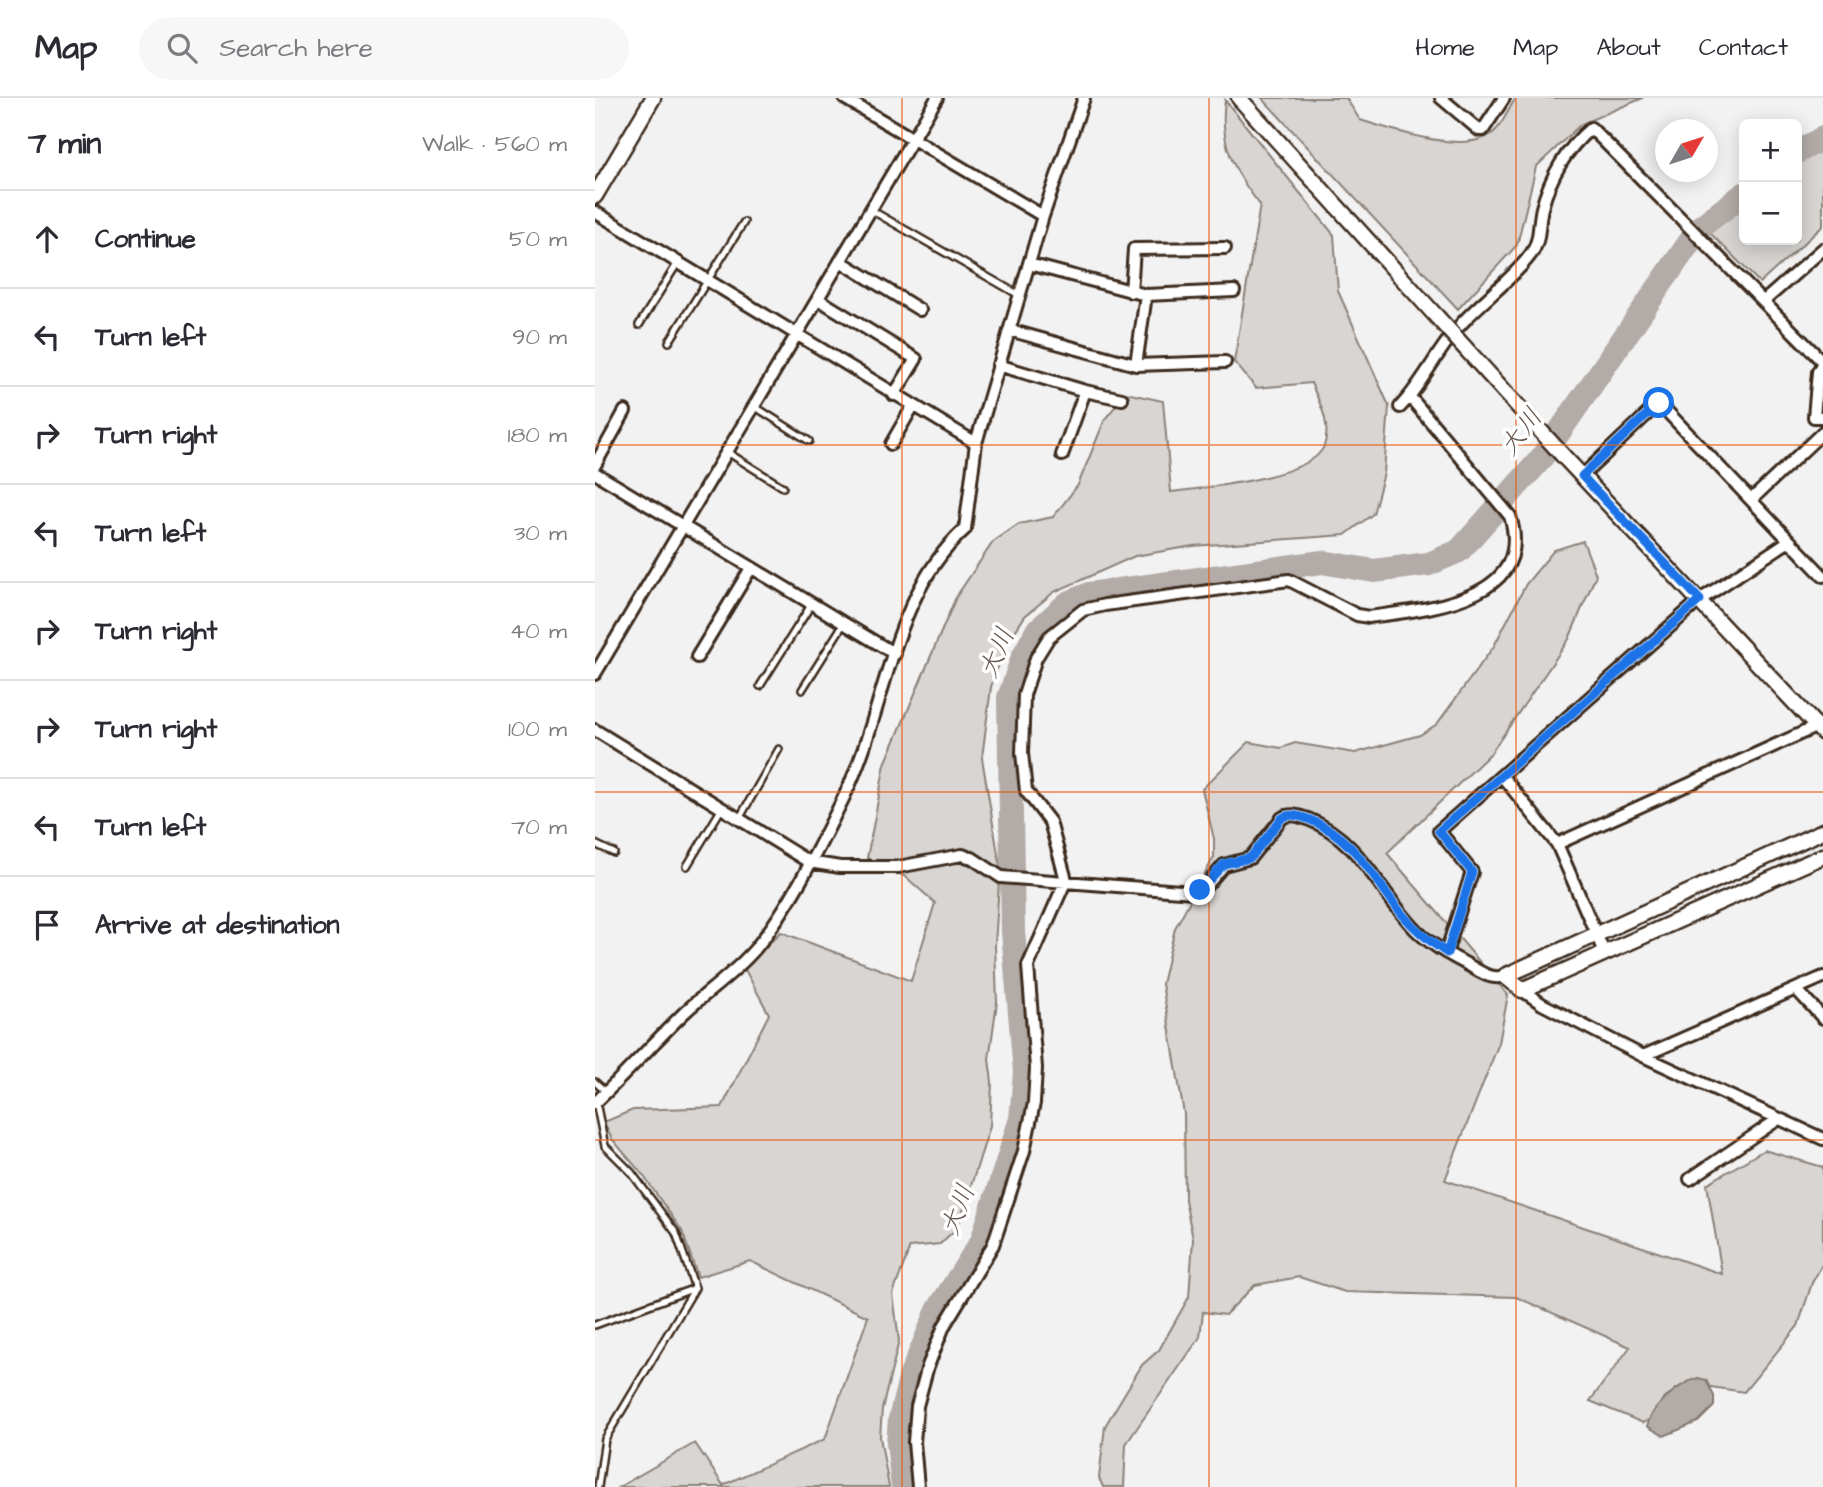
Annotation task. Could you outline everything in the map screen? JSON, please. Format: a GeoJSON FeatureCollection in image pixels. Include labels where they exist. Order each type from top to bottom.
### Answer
{"type":"FeatureCollection","features":[{"type":"Feature","properties":{"kind":"street"},"geometry":{"type":"LineString","coordinates":[[595,196],[653,98]]}},
{"type":"Feature","properties":{"kind":"street"},"geometry":{"type":"LineString","coordinates":[[844,98],[1043,216]]}},
{"type":"Feature","properties":{"kind":"street"},"geometry":{"type":"LineString","coordinates":[[595,674],[937,98]]}},
{"type":"Feature","properties":{"kind":"street"},"geometry":{"type":"LineString","coordinates":[[595,1102],[664,1032],[753,951],[809,862],[860,762],[909,608],[943,550],[965,529],[976,443],[1043,216],[1084,98]]}},
{"type":"Feature","properties":{"kind":"street"},"geometry":{"type":"LineString","coordinates":[[1239,98],[1566,459],[1821,728],[1557,844]]}},
{"type":"Feature","properties":{"kind":"street"},"geometry":{"type":"LineString","coordinates":[[1441,98],[1479,130],[1483,130],[1504,98]]}},
{"type":"Feature","properties":{"kind":"street"},"geometry":{"type":"LineString","coordinates":[[1400,407],[1425,378],[1441,348],[1463,322],[1531,253],[1539,234],[1542,209],[1550,186],[1571,144],[1591,128],[1823,362],[1818,372],[1814,417],[1823,417]]}},
{"type":"Feature","properties":{"kind":"street"},"geometry":{"type":"LineString","coordinates":[[595,212],[976,443]]}},
{"type":"Feature","properties":{"kind":"street"},"geometry":{"type":"LineString","coordinates":[[1131,292],[1135,249],[1225,248]]}},
{"type":"Feature","properties":{"kind":"street"},"geometry":{"type":"LineString","coordinates":[[1764,301],[1823,249]]}},
{"type":"Feature","properties":{"kind":"street"},"geometry":{"type":"LineString","coordinates":[[841,261],[920,310]]}},
{"type":"Feature","properties":{"kind":"street"},"geometry":{"type":"LineString","coordinates":[[1029,264],[1146,295],[1234,291]]}},
{"type":"Feature","properties":{"kind":"street"},"geometry":{"type":"LineString","coordinates":[[1136,365],[1146,295]]}},
{"type":"Feature","properties":{"kind":"street"},"geometry":{"type":"LineString","coordinates":[[818,299],[916,359],[894,395]]}},
{"type":"Feature","properties":{"kind":"street"},"geometry":{"type":"LineString","coordinates":[[1009,330],[1136,365],[1225,362]]}},
{"type":"Feature","properties":{"kind":"street"},"geometry":{"type":"LineString","coordinates":[[998,365],[1084,391],[1122,399]]}},
{"type":"Feature","properties":{"kind":"street"},"geometry":{"type":"LineString","coordinates":[[1062,455],[1084,391]]}},
{"type":"Feature","properties":{"kind":"street"},"geometry":{"type":"LineString","coordinates":[[918,1487],[914,1441],[917,1406],[928,1366],[944,1326],[993,1245],[1024,1151],[1034,1103],[1036,1068],[1028,966],[1066,880],[1050,822],[1026,791],[1022,716],[1024,695],[1036,658],[1049,638],[1066,622],[1083,610],[1105,606],[1289,580],[1357,615],[1369,617],[1457,603],[1498,579],[1506,568],[1516,537],[1506,511],[1410,397]]}},
{"type":"Feature","properties":{"kind":"street"},"geometry":{"type":"LineString","coordinates":[[1582,476],[1659,403],[1789,541],[1820,568]]}},
{"type":"Feature","properties":{"kind":"street"},"geometry":{"type":"LineString","coordinates":[[891,444],[913,407]]}},
{"type":"Feature","properties":{"kind":"street"},"geometry":{"type":"LineString","coordinates":[[595,466],[625,411]]}},
{"type":"Feature","properties":{"kind":"street"},"geometry":{"type":"LineString","coordinates":[[1751,500],[1823,432]]}},
{"type":"Feature","properties":{"kind":"street"},"geometry":{"type":"LineString","coordinates":[[595,472],[811,605],[895,653]]}},
{"type":"Feature","properties":{"kind":"street"},"geometry":{"type":"LineString","coordinates":[[1447,953],[1472,872],[1439,831],[1700,600],[1789,541]]}},
{"type":"Feature","properties":{"kind":"street"},"geometry":{"type":"LineString","coordinates":[[697,657],[751,568]]}},
{"type":"Feature","properties":{"kind":"street"},"geometry":{"type":"LineString","coordinates":[[595,730],[809,862],[840,867],[898,867],[962,855],[1004,877],[1200,890],[1224,864],[1250,858],[1286,815],[1301,817],[1318,823],[1353,849],[1415,929],[1447,953],[1497,978],[1597,936],[1823,831]]}},
{"type":"Feature","properties":{"kind":"street"},"geometry":{"type":"LineString","coordinates":[[1502,776],[1557,844],[1604,952]]}},
{"type":"Feature","properties":{"kind":"street"},"geometry":{"type":"LineString","coordinates":[[1523,990],[1823,856]]}},
{"type":"Feature","properties":{"kind":"street"},"geometry":{"type":"LineString","coordinates":[[1506,976],[1542,1004],[1643,1056],[1823,1139]]}},
{"type":"Feature","properties":{"kind":"street"},"geometry":{"type":"LineString","coordinates":[[1643,1056],[1823,977]]}},
{"type":"Feature","properties":{"kind":"street"},"geometry":{"type":"LineString","coordinates":[[1796,989],[1823,1018]]}},
{"type":"Feature","properties":{"kind":"street"},"geometry":{"type":"LineString","coordinates":[[1690,1179],[1777,1120]]}},
{"type":"Feature","properties":{"kind":"lane"},"geometry":{"type":"LineString","coordinates":[[871,210],[1019,295]]}},
{"type":"Feature","properties":{"kind":"lane"},"geometry":{"type":"LineString","coordinates":[[669,342],[744,222]]}},
{"type":"Feature","properties":{"kind":"lane"},"geometry":{"type":"LineString","coordinates":[[639,324],[677,264]]}},
{"type":"Feature","properties":{"kind":"lane"},"geometry":{"type":"LineString","coordinates":[[754,406],[809,440]]}},
{"type":"Feature","properties":{"kind":"lane"},"geometry":{"type":"LineString","coordinates":[[727,452],[783,487]]}},
{"type":"Feature","properties":{"kind":"lane"},"geometry":{"type":"LineString","coordinates":[[760,687],[811,605]]}},
{"type":"Feature","properties":{"kind":"lane"},"geometry":{"type":"LineString","coordinates":[[802,690],[844,624]]}},
{"type":"Feature","properties":{"kind":"lane"},"geometry":{"type":"LineString","coordinates":[[739,818],[779,749]]}},
{"type":"Feature","properties":{"kind":"lane"},"geometry":{"type":"LineString","coordinates":[[687,866],[722,808]]}},
{"type":"Feature","properties":{"kind":"lane"},"geometry":{"type":"LineString","coordinates":[[595,844],[614,853]]}},
{"type":"Feature","properties":{"kind":"lane"},"geometry":{"type":"LineString","coordinates":[[595,1082],[606,1092]]}},
{"type":"Feature","properties":{"kind":"lane"},"geometry":{"type":"LineString","coordinates":[[595,1102],[605,1146],[631,1171],[676,1233],[695,1288],[605,1439],[598,1487]]}},
{"type":"Feature","properties":{"kind":"lane"},"geometry":{"type":"LineString","coordinates":[[595,1325],[695,1288]]}},
{"type":"Feature","properties":{"kind":"shaded area"},"geometry":{"type":"Polygon","coordinates":[[[1262,98],[1346,98],[1360,120],[1410,135],[1450,142],[1468,142],[1484,138],[1496,130],[1516,98],[1643,98],[1581,124],[1536,167],[1517,245],[1458,309],[1262,98]]]}},
{"type":"Feature","properties":{"kind":"shaded area"},"geometry":{"type":"Polygon","coordinates":[[[1225,100],[1334,235],[1338,291],[1389,406],[1384,473],[1373,514],[1345,535],[1193,546],[1135,556],[1054,592],[1025,616],[1005,647],[991,687],[982,758],[1000,866],[995,946],[997,1002],[989,1059],[992,1082],[990,1126],[958,1227],[940,1244],[910,1247],[893,1294],[899,1341],[882,1409],[880,1437],[889,1487],[619,1487],[695,1443],[723,1485],[825,1439],[868,1317],[750,1261],[698,1277],[682,1231],[643,1175],[612,1139],[604,1122],[633,1110],[722,1107],[769,1014],[744,968],[781,932],[911,981],[935,903],[906,877],[867,858],[885,764],[956,597],[993,542],[1019,524],[1053,517],[1078,485],[1105,419],[1126,393],[1163,401],[1171,492],[1255,480],[1278,474],[1315,457],[1324,446],[1326,422],[1311,383],[1256,388],[1234,362],[1260,205],[1243,181],[1231,156],[1224,130],[1225,100]]]}},
{"type":"Feature","properties":{"kind":"shaded area"},"geometry":{"type":"Polygon","coordinates":[[[1823,147],[1823,226],[1802,245],[1802,182],[1802,158],[1823,147]]]}},
{"type":"Feature","properties":{"kind":"shaded area"},"geometry":{"type":"Polygon","coordinates":[[[1739,208],[1739,245],[1802,245],[1760,283],[1710,233],[1739,208]]]}},
{"type":"Feature","properties":{"kind":"shaded area"},"geometry":{"type":"Polygon","coordinates":[[[1583,541],[1596,575],[1569,639],[1491,753],[1387,853],[1508,995],[1499,1043],[1445,1180],[1722,1274],[1707,1184],[1764,1150],[1823,1167],[1823,1263],[1812,1283],[1798,1326],[1744,1392],[1711,1387],[1643,1423],[1590,1401],[1630,1347],[1516,1297],[1345,1292],[1299,1277],[1255,1285],[1225,1315],[1203,1312],[1200,1337],[1126,1444],[1124,1487],[1103,1487],[1099,1478],[1105,1426],[1142,1365],[1159,1350],[1189,1297],[1193,1239],[1185,1200],[1184,1114],[1162,984],[1175,928],[1214,857],[1214,839],[1202,789],[1249,742],[1281,748],[1295,743],[1355,753],[1420,735],[1437,724],[1494,646],[1526,584],[1554,550],[1583,541]]]}},
{"type":"Feature","properties":{"kind":"shaded area"},"geometry":{"type":"Polygon","coordinates":[[[1698,1378],[1706,1380],[1714,1396],[1714,1406],[1698,1422],[1664,1436],[1647,1426],[1654,1411],[1667,1397],[1682,1385],[1698,1378]]]}},
{"type":"Feature","properties":{"kind":"waterway","name":"大川"},"geometry":{"type":"LineString","coordinates":[[1802,149],[1823,138]]}},
{"type":"Feature","properties":{"kind":"waterway","name":"大川"},"geometry":{"type":"LineString","coordinates":[[903,1487],[898,1443],[900,1419],[911,1375],[938,1310],[982,1241],[1021,1119],[1025,1072],[1013,931],[1009,698],[1023,657],[1037,631],[1068,603],[1089,594],[1322,562],[1374,571],[1429,564],[1459,551],[1540,460],[1700,227],[1739,198]]}},
{"type":"Feature","properties":{"kind":"route"},"geometry":{"type":"LineString","coordinates":[[1200,890],[1224,864],[1250,858],[1277,822],[1286,815],[1301,817],[1318,823],[1353,849],[1415,929],[1447,953],[1472,872],[1439,831],[1700,600],[1582,476],[1659,403]]}}]}
